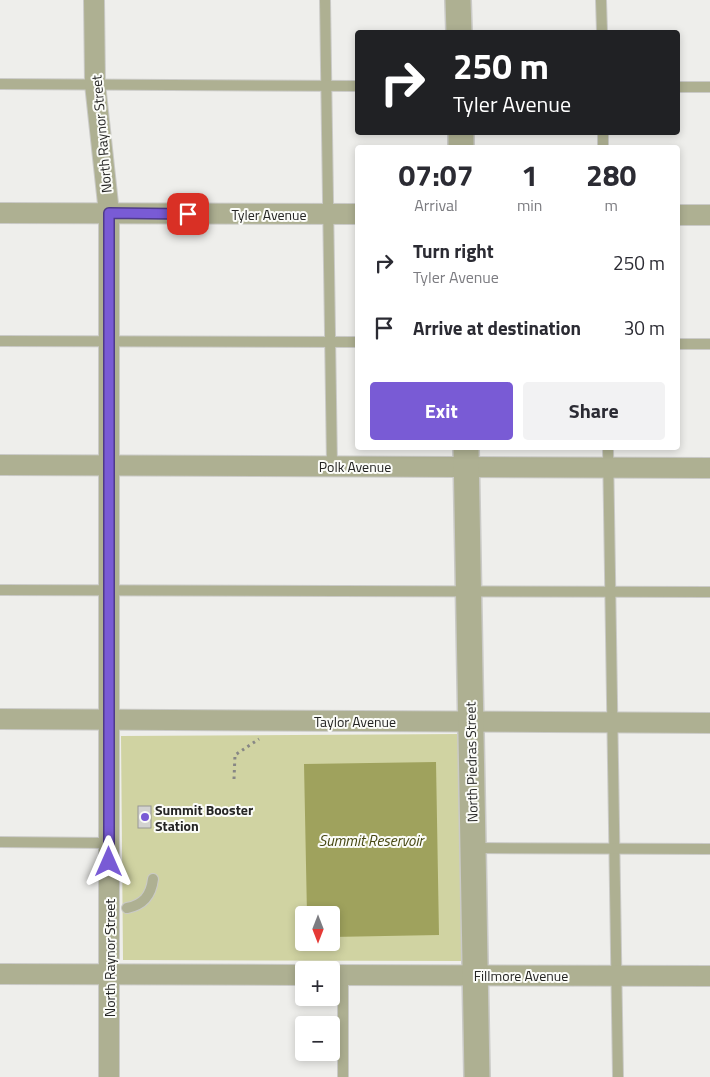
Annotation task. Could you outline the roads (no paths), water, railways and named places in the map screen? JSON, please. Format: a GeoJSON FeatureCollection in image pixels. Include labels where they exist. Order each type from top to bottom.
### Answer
{"type":"FeatureCollection","features":[{"type":"Feature","properties":{"kind":"street","name":"North Raynor Street"},"geometry":{"type":"LineString","coordinates":[[94,0],[95,84],[109,213],[109,1077]]}},
{"type":"Feature","properties":{"kind":"street"},"geometry":{"type":"LineString","coordinates":[[458,0],[459,30]]}},
{"type":"Feature","properties":{"kind":"street","name":"Tyler Avenue"},"geometry":{"type":"LineString","coordinates":[[0,213],[355,214]]}},
{"type":"Feature","properties":{"kind":"street"},"geometry":{"type":"LineString","coordinates":[[680,215],[710,216]]}},
{"type":"Feature","properties":{"kind":"street","name":"Polk Avenue"},"geometry":{"type":"LineString","coordinates":[[0,465],[332,466],[466,457],[608,468],[710,468]]}},
{"type":"Feature","properties":{"kind":"street","name":"North Piedras Street"},"geometry":{"type":"LineString","coordinates":[[466,457],[477,1077]]}},
{"type":"Feature","properties":{"kind":"street","name":"Taylor Avenue"},"geometry":{"type":"LineString","coordinates":[[0,720],[710,723]]}},
{"type":"Feature","properties":{"kind":"street"},"geometry":{"type":"LineString","coordinates":[[0,974],[295,975]]}},
{"type":"Feature","properties":{"kind":"street","name":"Fillmore Avenue"},"geometry":{"type":"LineString","coordinates":[[340,975],[710,976]]}},
{"type":"Feature","properties":{"kind":"lane"},"geometry":{"type":"LineString","coordinates":[[325,0],[332,466]]}},
{"type":"Feature","properties":{"kind":"lane"},"geometry":{"type":"LineString","coordinates":[[601,0],[602,30]]}},
{"type":"Feature","properties":{"kind":"lane"},"geometry":{"type":"LineString","coordinates":[[0,84],[355,86]]}},
{"type":"Feature","properties":{"kind":"lane"},"geometry":{"type":"LineString","coordinates":[[680,86],[710,87]]}},
{"type":"Feature","properties":{"kind":"lane"},"geometry":{"type":"LineString","coordinates":[[0,341],[355,342]]}},
{"type":"Feature","properties":{"kind":"lane"},"geometry":{"type":"LineString","coordinates":[[680,344],[710,344]]}},
{"type":"Feature","properties":{"kind":"lane"},"geometry":{"type":"LineString","coordinates":[[608,450],[618,1077]]}},
{"type":"Feature","properties":{"kind":"lane"},"geometry":{"type":"LineString","coordinates":[[0,590],[710,592]]}},
{"type":"Feature","properties":{"kind":"lane"},"geometry":{"type":"LineString","coordinates":[[0,842],[109,843]]}},
{"type":"Feature","properties":{"kind":"lane"},"geometry":{"type":"LineString","coordinates":[[472,848],[710,849]]}},
{"type":"Feature","properties":{"kind":"lane"},"geometry":{"type":"LineString","coordinates":[[127,908],[144,902],[152,886],[153,879]]}},
{"type":"Feature","properties":{"kind":"lane"},"geometry":{"type":"LineString","coordinates":[[339,1006],[343,1077]]}},
{"type":"Feature","properties":{"kind":"water","name":"Summit Reservoir"},"geometry":{"type":"Polygon","coordinates":[[[436,762],[439,935],[340,937],[340,906],[307,906],[304,764],[436,762]]]}},
{"type":"Feature","properties":{"kind":"place","name":"Summit Booster Station"},"geometry":{"type":"Point","coordinates":[145,817]}}]}
